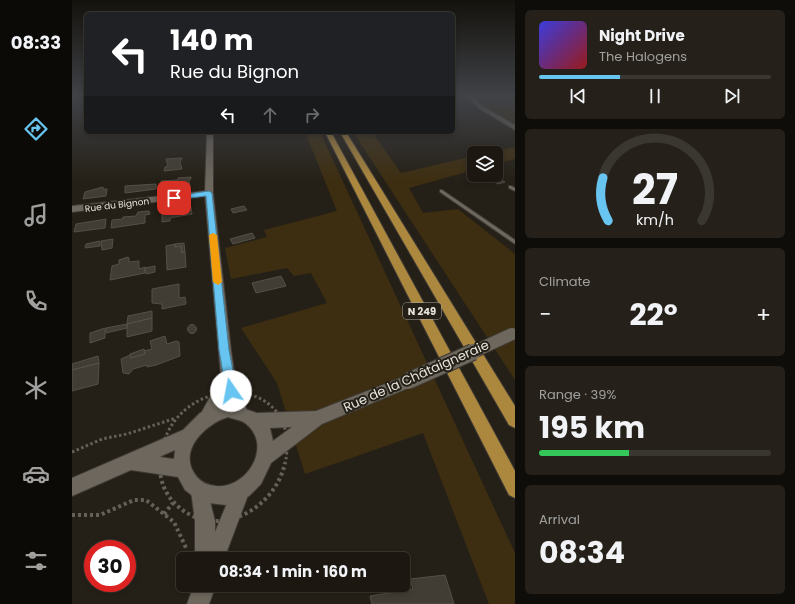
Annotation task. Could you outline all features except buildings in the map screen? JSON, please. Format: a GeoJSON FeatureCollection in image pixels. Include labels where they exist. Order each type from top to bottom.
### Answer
{"type":"FeatureCollection","features":[{"type":"Feature","properties":{"kind":"highway","name":"N 249"},"geometry":{"type":"LineString","coordinates":[[329,134],[515,489]]}},
{"type":"Feature","properties":{"kind":"highway","name":"N 249"},"geometry":{"type":"LineString","coordinates":[[344,134],[515,420]]}},
{"type":"Feature","properties":{"kind":"street"},"geometry":{"type":"LineString","coordinates":[[210,134],[209,193],[226,387],[239,411]]}},
{"type":"Feature","properties":{"kind":"street","name":"Rue du Bignon"},"geometry":{"type":"LineString","coordinates":[[72,209],[209,193]]}},
{"type":"Feature","properties":{"kind":"street","name":"Rue de la Châtaigneraie"},"geometry":{"type":"LineString","coordinates":[[266,457],[316,419],[408,381],[513,333]]}},
{"type":"Feature","properties":{"kind":"street"},"geometry":{"type":"LineString","coordinates":[[207,417],[226,387]]}},
{"type":"Feature","properties":{"kind":"street"},"geometry":{"type":"LineString","coordinates":[[198,552],[205,521],[200,491],[189,482],[183,469],[184,447],[188,436],[196,425],[207,417],[218,412],[228,410],[239,411],[249,415],[257,422]]}},
{"type":"Feature","properties":{"kind":"street","name":"Rue de la Châtaigneraie"},"geometry":{"type":"LineString","coordinates":[[257,422],[316,419]]}},
{"type":"Feature","properties":{"kind":"street","name":"Rue de la Châtaigneraie"},"geometry":{"type":"LineString","coordinates":[[200,491],[213,496],[227,495],[242,490],[253,481],[261,469],[266,457],[267,443],[264,431],[257,422]]}},
{"type":"Feature","properties":{"kind":"street"},"geometry":{"type":"LineString","coordinates":[[72,487],[132,462],[162,446],[188,436]]}},
{"type":"Feature","properties":{"kind":"street"},"geometry":{"type":"LineString","coordinates":[[132,462],[183,469]]}},
{"type":"Feature","properties":{"kind":"street"},"geometry":{"type":"LineString","coordinates":[[217,552],[242,490]]}},
{"type":"Feature","properties":{"kind":"street"},"geometry":{"type":"LineString","coordinates":[[198,604],[202,592]]}},
{"type":"Feature","properties":{"kind":"lane"},"geometry":{"type":"LineString","coordinates":[[510,187],[515,190]]}},
{"type":"Feature","properties":{"kind":"lane"},"geometry":{"type":"LineString","coordinates":[[441,191],[515,242]]}},
{"type":"Feature","properties":{"kind":"path"},"geometry":{"type":"LineString","coordinates":[[226,387],[260,397],[269,403],[282,420],[288,439],[287,462],[283,475],[274,491],[255,510],[239,518],[212,522],[196,519],[179,509],[168,497],[161,477],[160,466],[162,446],[169,430],[177,418],[200,399],[226,387]]}},
{"type":"Feature","properties":{"kind":"path"},"geometry":{"type":"LineString","coordinates":[[72,452],[102,439],[127,434],[177,418]]}},
{"type":"Feature","properties":{"kind":"path"},"geometry":{"type":"LineString","coordinates":[[72,516],[100,515],[134,500],[146,500],[174,522],[194,552]]}},
{"type":"Feature","properties":{"kind":"path"},"geometry":{"type":"LineString","coordinates":[[164,514],[173,503]]}},
{"type":"Feature","properties":{"kind":"shaded area"},"geometry":{"type":"Polygon","coordinates":[[[504,124],[515,124],[515,131],[504,124]]]}},
{"type":"Feature","properties":{"kind":"shaded area"},"geometry":{"type":"Polygon","coordinates":[[[306,134],[321,134],[515,553],[515,604],[489,604],[423,433],[305,474],[277,383],[241,328],[327,303],[311,273],[294,276],[287,268],[231,279],[225,248],[267,237],[264,230],[337,211],[306,134]]]}},
{"type":"Feature","properties":{"kind":"shaded area"},"geometry":{"type":"Polygon","coordinates":[[[354,134],[373,134],[401,173],[467,158],[467,172],[409,188],[423,213],[458,209],[515,254],[515,380],[354,134]]]}},
{"type":"Feature","properties":{"kind":"shaded area"},"geometry":{"type":"Polygon","coordinates":[[[515,147],[515,159],[503,162],[503,150],[515,147]]]}},
{"type":"Feature","properties":{"kind":"slow traffic"},"geometry":{"type":"LineString","coordinates":[[213,235],[218,282]]}},
{"type":"Feature","properties":{"kind":"route"},"geometry":{"type":"LineString","coordinates":[[174,198],[209,193],[224,350],[231,391]]}}]}
